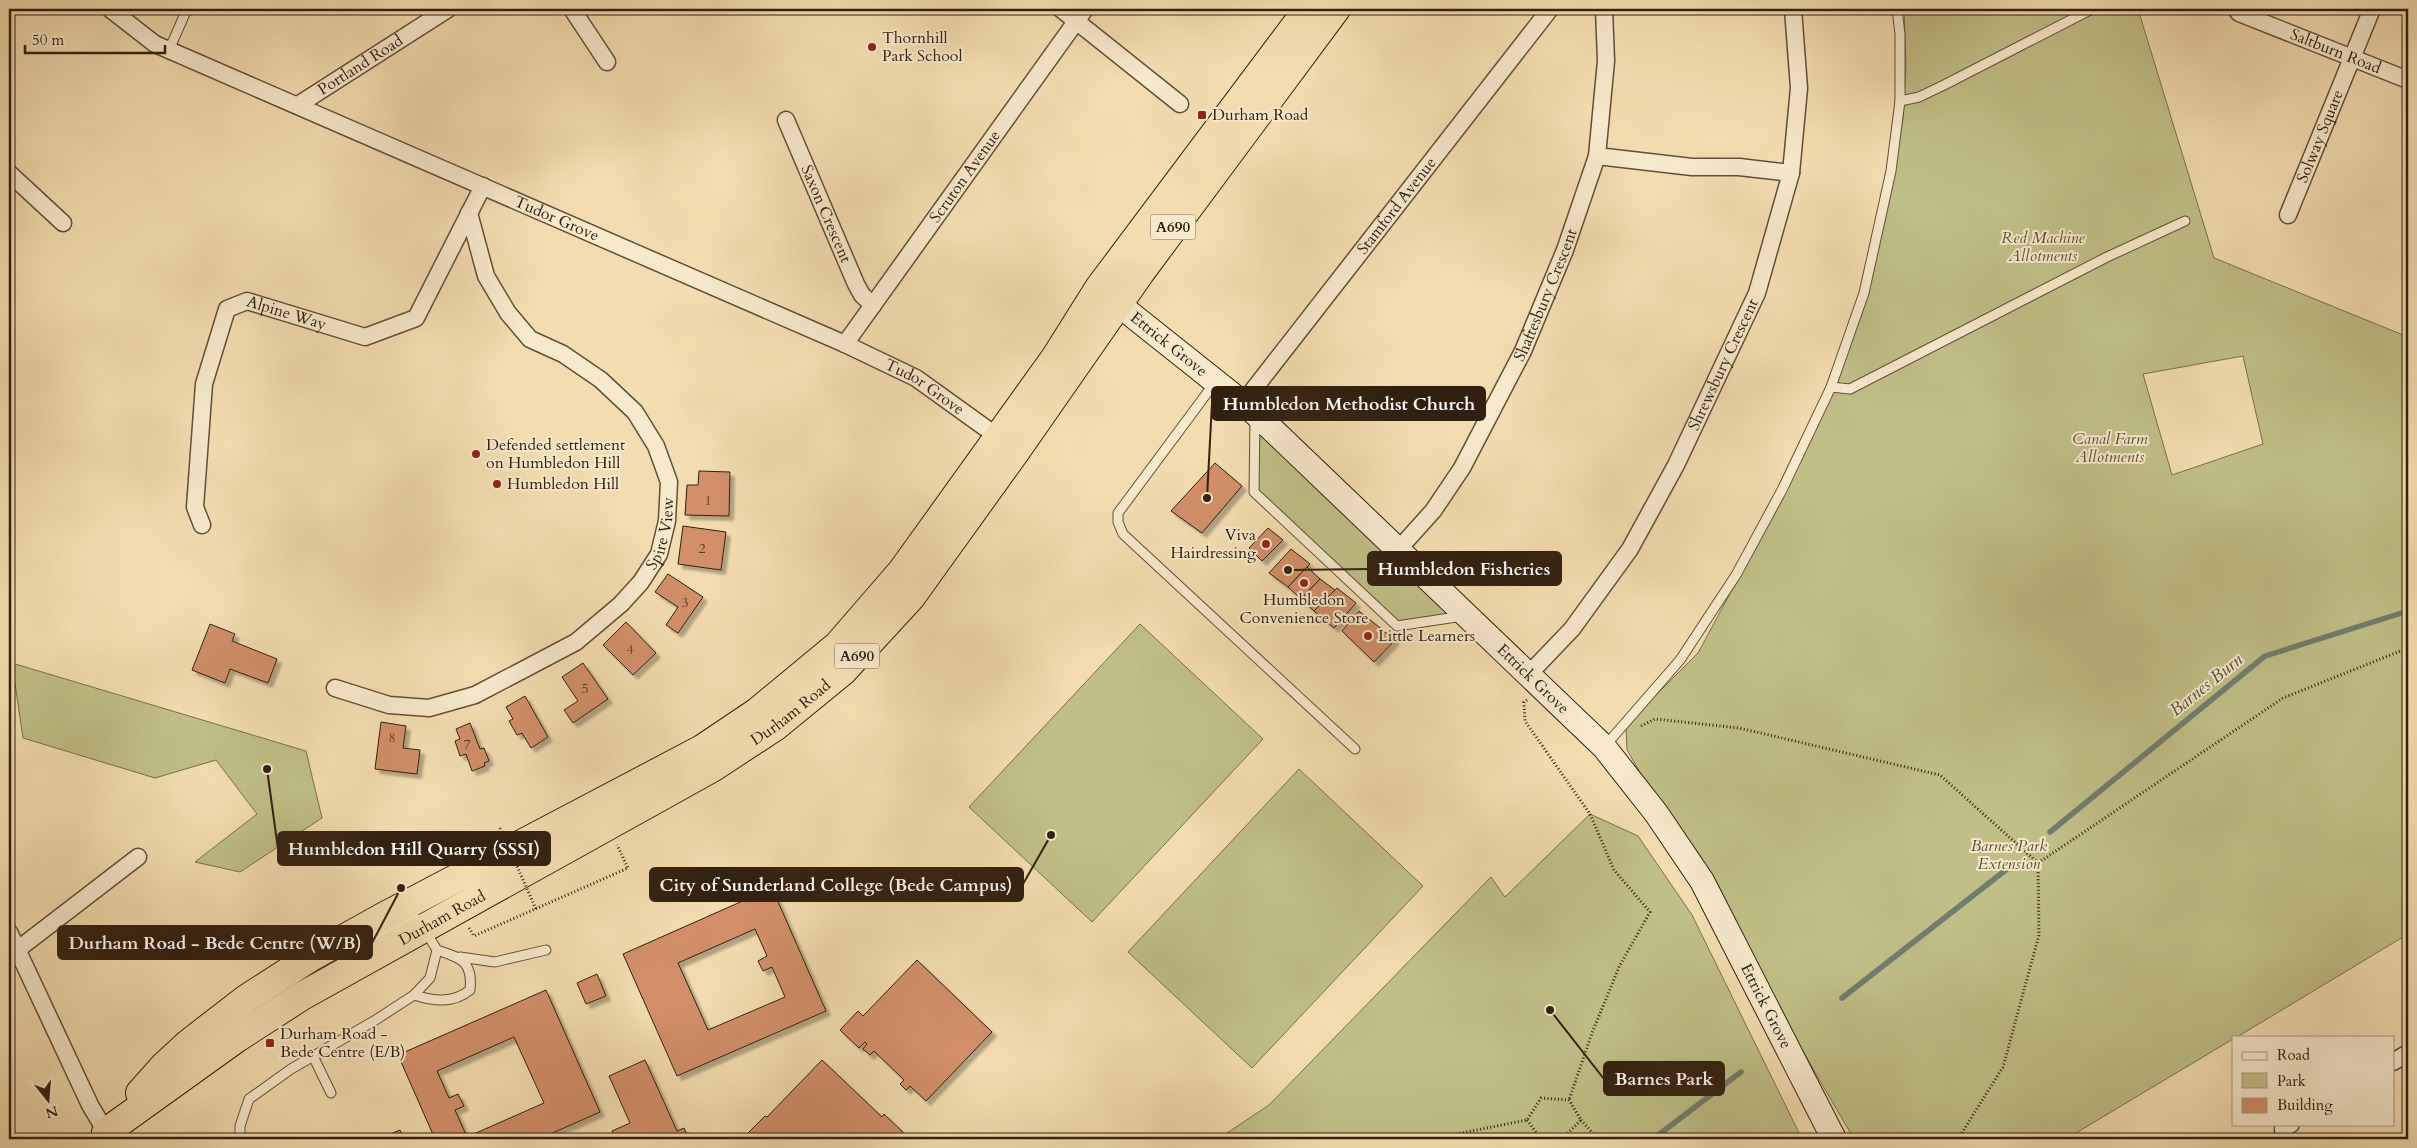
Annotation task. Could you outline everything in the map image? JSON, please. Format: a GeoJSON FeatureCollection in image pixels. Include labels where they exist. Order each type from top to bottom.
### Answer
{"type":"FeatureCollection","features":[{"type":"Feature","properties":{"kind":"highway","name":"Durham Road"},"geometry":{"type":"LineString","coordinates":[[1108,296],[1308,9]]}},
{"type":"Feature","properties":{"kind":"highway","name":"Durham Road"},"geometry":{"type":"LineString","coordinates":[[102,1136],[237,1038],[302,996],[430,939],[608,826],[712,768],[776,726],[842,672],[911,597],[1007,444],[1055,358],[1108,296],[1336,9]]}},
{"type":"Feature","properties":{"kind":"highway","name":"Durham Road"},"geometry":{"type":"LineString","coordinates":[[102,1136],[164,1066],[189,1043],[246,999],[320,957],[383,917],[702,748],[757,712],[845,638],[1007,444]]}},
{"type":"Feature","properties":{"kind":"street","name":"Tudor Grove"},"geometry":{"type":"LineString","coordinates":[[110,9],[155,44],[845,344],[916,378],[1007,444]]}},
{"type":"Feature","properties":{"kind":"street","name":"Portland Road"},"geometry":{"type":"LineString","coordinates":[[298,105],[448,9]]}},
{"type":"Feature","properties":{"kind":"street"},"geometry":{"type":"LineString","coordinates":[[572,9],[607,62]]}},
{"type":"Feature","properties":{"kind":"street"},"geometry":{"type":"LineString","coordinates":[[1061,9],[1080,15],[1180,104]]}},
{"type":"Feature","properties":{"kind":"street","name":"Stamford Avenue"},"geometry":{"type":"LineString","coordinates":[[1249,408],[1550,9]]}},
{"type":"Feature","properties":{"kind":"street","name":"Shaftesbury Crescent"},"geometry":{"type":"LineString","coordinates":[[1397,551],[1433,511],[1462,468],[1523,351],[1565,250],[1596,156],[1606,61],[1604,9]]}},
{"type":"Feature","properties":{"kind":"street","name":"Shrewsbury Crescent"},"geometry":{"type":"LineString","coordinates":[[1534,681],[1630,549],[1676,465],[1757,293],[1791,173],[1799,88],[1794,9]]}},
{"type":"Feature","properties":{"kind":"street","name":"Saltburn Road"},"geometry":{"type":"LineString","coordinates":[[2236,9],[2239,14],[2408,80]]}},
{"type":"Feature","properties":{"kind":"street","name":"Solway Square"},"geometry":{"type":"LineString","coordinates":[[2288,215],[2372,9]]}},
{"type":"Feature","properties":{"kind":"street","name":"Scruton Avenue"},"geometry":{"type":"LineString","coordinates":[[845,344],[1080,15]]}},
{"type":"Feature","properties":{"kind":"street","name":"Saxon Crescent"},"geometry":{"type":"LineString","coordinates":[[786,120],[856,284],[862,295],[873,304]]}},
{"type":"Feature","properties":{"kind":"street"},"geometry":{"type":"LineString","coordinates":[[1596,156],[1692,167],[1739,167],[1791,173]]}},
{"type":"Feature","properties":{"kind":"street"},"geometry":{"type":"LineString","coordinates":[[9,173],[63,223]]}},
{"type":"Feature","properties":{"kind":"street","name":"Alpine Way"},"geometry":{"type":"LineString","coordinates":[[202,525],[194,507],[204,384],[227,309],[247,301],[365,337],[416,318],[483,186]]}},
{"type":"Feature","properties":{"kind":"street","name":"Spire View"},"geometry":{"type":"LineString","coordinates":[[335,688],[389,704],[429,708],[475,695],[576,642],[621,604],[641,582],[659,554],[667,521],[669,482],[656,446],[635,412],[601,380],[562,354],[530,339],[508,313],[486,276],[469,213]]}},
{"type":"Feature","properties":{"kind":"street","name":"Ettrick Grove"},"geometry":{"type":"LineString","coordinates":[[1108,296],[1249,408],[1604,747],[1656,813],[1702,882],[1834,1139]]}},
{"type":"Feature","properties":{"kind":"street"},"geometry":{"type":"LineString","coordinates":[[17,950],[138,857]]}},
{"type":"Feature","properties":{"kind":"street"},"geometry":{"type":"LineString","coordinates":[[9,932],[90,1105],[102,1136]]}},
{"type":"Feature","properties":{"kind":"street"},"geometry":{"type":"LineString","coordinates":[[2394,1061],[2408,1053]]}},
{"type":"Feature","properties":{"kind":"street"},"geometry":{"type":"LineString","coordinates":[[2284,1139],[2283,1129],[2288,1126]]}},
{"type":"Feature","properties":{"kind":"lane"},"geometry":{"type":"LineString","coordinates":[[169,50],[187,9]]}},
{"type":"Feature","properties":{"kind":"lane"},"geometry":{"type":"LineString","coordinates":[[1604,747],[1680,660],[1736,575],[1782,490],[1831,387],[1864,293],[1891,171],[1900,101],[1900,34],[1897,9]]}},
{"type":"Feature","properties":{"kind":"lane"},"geometry":{"type":"LineString","coordinates":[[1900,101],[1919,97],[2092,9]]}},
{"type":"Feature","properties":{"kind":"lane"},"geometry":{"type":"LineString","coordinates":[[1831,387],[1850,389],[2107,257],[2185,221]]}},
{"type":"Feature","properties":{"kind":"lane"},"geometry":{"type":"LineString","coordinates":[[1216,381],[1118,513],[1120,528],[1123,534],[1355,750]]}},
{"type":"Feature","properties":{"kind":"lane"},"geometry":{"type":"LineString","coordinates":[[1249,408],[1254,492],[1397,626],[1465,616]]}},
{"type":"Feature","properties":{"kind":"lane"},"geometry":{"type":"LineString","coordinates":[[356,947],[409,920],[418,919],[430,939],[460,958],[469,968],[471,978],[470,990],[462,996],[450,1000],[428,999],[414,995]]}},
{"type":"Feature","properties":{"kind":"lane"},"geometry":{"type":"LineString","coordinates":[[240,1139],[240,1126],[250,1099],[291,1069],[374,1021],[414,995],[430,978],[430,939]]}},
{"type":"Feature","properties":{"kind":"lane"},"geometry":{"type":"LineString","coordinates":[[460,958],[495,962],[546,950]]}},
{"type":"Feature","properties":{"kind":"lane"},"geometry":{"type":"LineString","coordinates":[[313,1056],[330,1093]]}},
{"type":"Feature","properties":{"kind":"path"},"geometry":{"type":"LineString","coordinates":[[2038,863],[2283,698],[2408,648]]}},
{"type":"Feature","properties":{"kind":"path"},"geometry":{"type":"LineString","coordinates":[[1534,681],[1524,702],[1525,721],[1590,814],[1614,870],[1650,912],[1619,967],[1592,1033],[1569,1100],[1581,1120],[1598,1139]]}},
{"type":"Feature","properties":{"kind":"path"},"geometry":{"type":"LineString","coordinates":[[1638,728],[1655,719],[1739,728],[1940,775],[2038,863],[2039,934],[2003,1067],[1958,1139]]}},
{"type":"Feature","properties":{"kind":"path"},"geometry":{"type":"LineString","coordinates":[[494,928],[628,868],[608,826]]}},
{"type":"Feature","properties":{"kind":"path"},"geometry":{"type":"LineString","coordinates":[[500,828],[536,909]]}},
{"type":"Feature","properties":{"kind":"path"},"geometry":{"type":"LineString","coordinates":[[1432,1139],[1527,1120],[1542,1098],[1569,1100]]}},
{"type":"Feature","properties":{"kind":"path"},"geometry":{"type":"LineString","coordinates":[[1527,1120],[1541,1139]]}},
{"type":"Feature","properties":{"kind":"path"},"geometry":{"type":"LineString","coordinates":[[1548,1139],[1566,1135],[1581,1120]]}},
{"type":"Feature","properties":{"kind":"green space","name":"Barnes Park Extension"},"geometry":{"type":"Polygon","coordinates":[[[1904,9],[2138,9],[2214,258],[2408,337],[2408,934],[2239,1036],[2232,1036],[2232,1040],[2066,1139],[1854,1139],[1627,750],[1626,725],[1698,653],[1785,491],[1869,290],[1893,182],[1903,117],[1906,64],[1904,9]],[[2243,356],[2143,374],[2172,475],[2263,444],[2243,356]]]}},
{"type":"Feature","properties":{"kind":"green space"},"geometry":{"type":"Polygon","coordinates":[[[1255,413],[1465,616],[1397,626],[1254,492],[1255,413]]]}},
{"type":"Feature","properties":{"kind":"green space"},"geometry":{"type":"Polygon","coordinates":[[[1140,624],[1263,739],[1092,922],[969,807],[1140,624]]]}},
{"type":"Feature","properties":{"kind":"green space"},"geometry":{"type":"Polygon","coordinates":[[[12,663],[306,751],[322,818],[240,872],[195,862],[257,814],[216,760],[155,778],[23,738],[12,663]]]}},
{"type":"Feature","properties":{"kind":"green space"},"geometry":{"type":"Polygon","coordinates":[[[1299,769],[1423,886],[1252,1068],[1128,952],[1299,769]]]}},
{"type":"Feature","properties":{"kind":"green space"},"geometry":{"type":"Polygon","coordinates":[[[1590,814],[1638,836],[1692,915],[1802,1139],[1218,1139],[1269,1105],[1491,877],[1505,897],[1590,814]]]}},
{"type":"Feature","properties":{"kind":"building"},"geometry":{"type":"Polygon","coordinates":[[[1215,463],[1242,486],[1202,533],[1171,511],[1215,463]]]}},
{"type":"Feature","properties":{"kind":"building"},"geometry":{"type":"Polygon","coordinates":[[[699,471],[730,472],[729,516],[685,515],[687,485],[698,485],[699,471]]]}},
{"type":"Feature","properties":{"kind":"building"},"geometry":{"type":"Polygon","coordinates":[[[683,526],[726,532],[721,570],[678,564],[683,526]]]}},
{"type":"Feature","properties":{"kind":"building","name":"Viva Hairdressing"},"geometry":{"type":"Polygon","coordinates":[[[1268,528],[1283,540],[1262,561],[1249,548],[1268,528]]]}},
{"type":"Feature","properties":{"kind":"building"},"geometry":{"type":"Polygon","coordinates":[[[1291,549],[1310,564],[1288,587],[1269,573],[1291,549]]]}},
{"type":"Feature","properties":{"kind":"building","name":"Humbledon Convenience Store"},"geometry":{"type":"Polygon","coordinates":[[[1307,567],[1320,579],[1301,599],[1288,587],[1307,567]]]}},
{"type":"Feature","properties":{"kind":"building"},"geometry":{"type":"Polygon","coordinates":[[[668,574],[703,597],[678,633],[666,625],[678,607],[655,592],[668,574]]]}},
{"type":"Feature","properties":{"kind":"building"},"geometry":{"type":"Polygon","coordinates":[[[1320,579],[1335,590],[1314,611],[1301,599],[1320,579]]]}},
{"type":"Feature","properties":{"kind":"building"},"geometry":{"type":"Polygon","coordinates":[[[1337,588],[1356,603],[1334,628],[1314,611],[1337,588]]]}},
{"type":"Feature","properties":{"kind":"building","name":"Little Learners"},"geometry":{"type":"Polygon","coordinates":[[[1359,611],[1395,640],[1374,662],[1342,631],[1359,611]]]}},
{"type":"Feature","properties":{"kind":"building"},"geometry":{"type":"Polygon","coordinates":[[[626,622],[656,653],[633,675],[603,645],[626,622]]]}},
{"type":"Feature","properties":{"kind":"building"},"geometry":{"type":"Polygon","coordinates":[[[210,624],[235,634],[232,641],[277,659],[268,683],[230,669],[225,683],[192,670],[210,624]]]}},
{"type":"Feature","properties":{"kind":"building"},"geometry":{"type":"Polygon","coordinates":[[[583,663],[608,699],[573,723],[564,710],[578,701],[562,677],[583,663]]]}},
{"type":"Feature","properties":{"kind":"building"},"geometry":{"type":"Polygon","coordinates":[[[525,696],[548,737],[531,748],[522,733],[517,735],[509,721],[513,719],[506,707],[525,696]]]}},
{"type":"Feature","properties":{"kind":"building"},"geometry":{"type":"Polygon","coordinates":[[[381,722],[406,726],[403,748],[420,750],[417,774],[375,769],[381,722]]]}},
{"type":"Feature","properties":{"kind":"building"},"geometry":{"type":"Polygon","coordinates":[[[470,723],[480,749],[484,748],[489,761],[484,763],[485,766],[472,771],[466,754],[460,756],[455,741],[460,739],[456,729],[470,723]]]}},
{"type":"Feature","properties":{"kind":"building"},"geometry":{"type":"Polygon","coordinates":[[[772,888],[826,1011],[677,1076],[623,954],[772,888]],[[755,929],[678,963],[708,1030],[785,997],[772,967],[763,971],[758,961],[767,956],[755,929]]]}},
{"type":"Feature","properties":{"kind":"building"},"geometry":{"type":"Polygon","coordinates":[[[917,960],[992,1032],[926,1101],[910,1086],[906,1090],[900,1084],[904,1080],[874,1051],[870,1055],[863,1049],[867,1044],[865,1042],[859,1048],[840,1030],[858,1011],[863,1016],[917,960]]]}},
{"type":"Feature","properties":{"kind":"building"},"geometry":{"type":"Polygon","coordinates":[[[597,974],[606,996],[586,1004],[577,983],[597,974]]]}},
{"type":"Feature","properties":{"kind":"building"},"geometry":{"type":"Polygon","coordinates":[[[546,990],[600,1112],[539,1139],[435,1139],[398,1055],[546,990]],[[514,1037],[437,1071],[449,1098],[458,1094],[464,1106],[455,1110],[467,1137],[544,1103],[514,1037]]]}},
{"type":"Feature","properties":{"kind":"building"},"geometry":{"type":"Polygon","coordinates":[[[645,1060],[677,1131],[684,1128],[689,1139],[615,1139],[612,1131],[630,1123],[609,1076],[645,1060]]]}},
{"type":"Feature","properties":{"kind":"building"},"geometry":{"type":"Polygon","coordinates":[[[822,1060],[882,1117],[884,1114],[908,1137],[905,1139],[742,1139],[765,1116],[767,1117],[822,1060]]]}},
{"type":"Feature","properties":{"kind":"building"},"geometry":{"type":"Polygon","coordinates":[[[400,1130],[404,1139],[379,1139],[400,1130]]]}},
{"type":"Feature","properties":{"kind":"waterway","name":"Barnes Burn"},"geometry":{"type":"LineString","coordinates":[[2050,832],[2265,656],[2408,611]]}},
{"type":"Feature","properties":{"kind":"waterway"},"geometry":{"type":"LineString","coordinates":[[1842,998],[2007,869]]}},
{"type":"Feature","properties":{"kind":"waterway","name":"Barnes Burn"},"geometry":{"type":"LineString","coordinates":[[1653,1139],[1741,1072]]}},
{"type":"Feature","properties":{"kind":"place","name":"Thornhill Park School"},"geometry":{"type":"Point","coordinates":[872,47]}},
{"type":"Feature","properties":{"kind":"place","name":"Durham Road"},"geometry":{"type":"Point","coordinates":[1202,115]}},
{"type":"Feature","properties":{"kind":"place","name":"Defended settlement on Humbledon Hill"},"geometry":{"type":"Point","coordinates":[476,454]}},
{"type":"Feature","properties":{"kind":"place","name":"Humbledon Hill"},"geometry":{"type":"Point","coordinates":[497,484]}},
{"type":"Feature","properties":{"kind":"place","name":"Humbledon Methodist Church"},"geometry":{"type":"Point","coordinates":[1207,498]}},
{"type":"Feature","properties":{"kind":"place","name":"Viva Hairdressing"},"geometry":{"type":"Point","coordinates":[1266,544]}},
{"type":"Feature","properties":{"kind":"place","name":"Humbledon Fisheries"},"geometry":{"type":"Point","coordinates":[1288,570]}},
{"type":"Feature","properties":{"kind":"place","name":"Humbledon Convenience Store"},"geometry":{"type":"Point","coordinates":[1304,583]}},
{"type":"Feature","properties":{"kind":"place","name":"Little Learners"},"geometry":{"type":"Point","coordinates":[1368,636]}},
{"type":"Feature","properties":{"kind":"place","name":"Humbledon Hill Quarry (SSSI)"},"geometry":{"type":"Point","coordinates":[267,769]}},
{"type":"Feature","properties":{"kind":"place","name":"City of Sunderland College (Bede Campus)"},"geometry":{"type":"Point","coordinates":[1051,835]}},
{"type":"Feature","properties":{"kind":"place","name":"Durham Road - Bede Centre (W/B)"},"geometry":{"type":"Point","coordinates":[401,888]}},
{"type":"Feature","properties":{"kind":"place","name":"Barnes Park"},"geometry":{"type":"Point","coordinates":[1550,1010]}},
{"type":"Feature","properties":{"kind":"place","name":"Durham Road - Bede Centre (E/B)"},"geometry":{"type":"Point","coordinates":[270,1043]}},
{"type":"Feature","properties":{"kind":"park label","name":"Red Machine Allotments"},"geometry":{"type":"Point","coordinates":[2043,247]}},
{"type":"Feature","properties":{"kind":"park label","name":"Canal Farm Allotments"},"geometry":{"type":"Point","coordinates":[2110,448]}}]}
